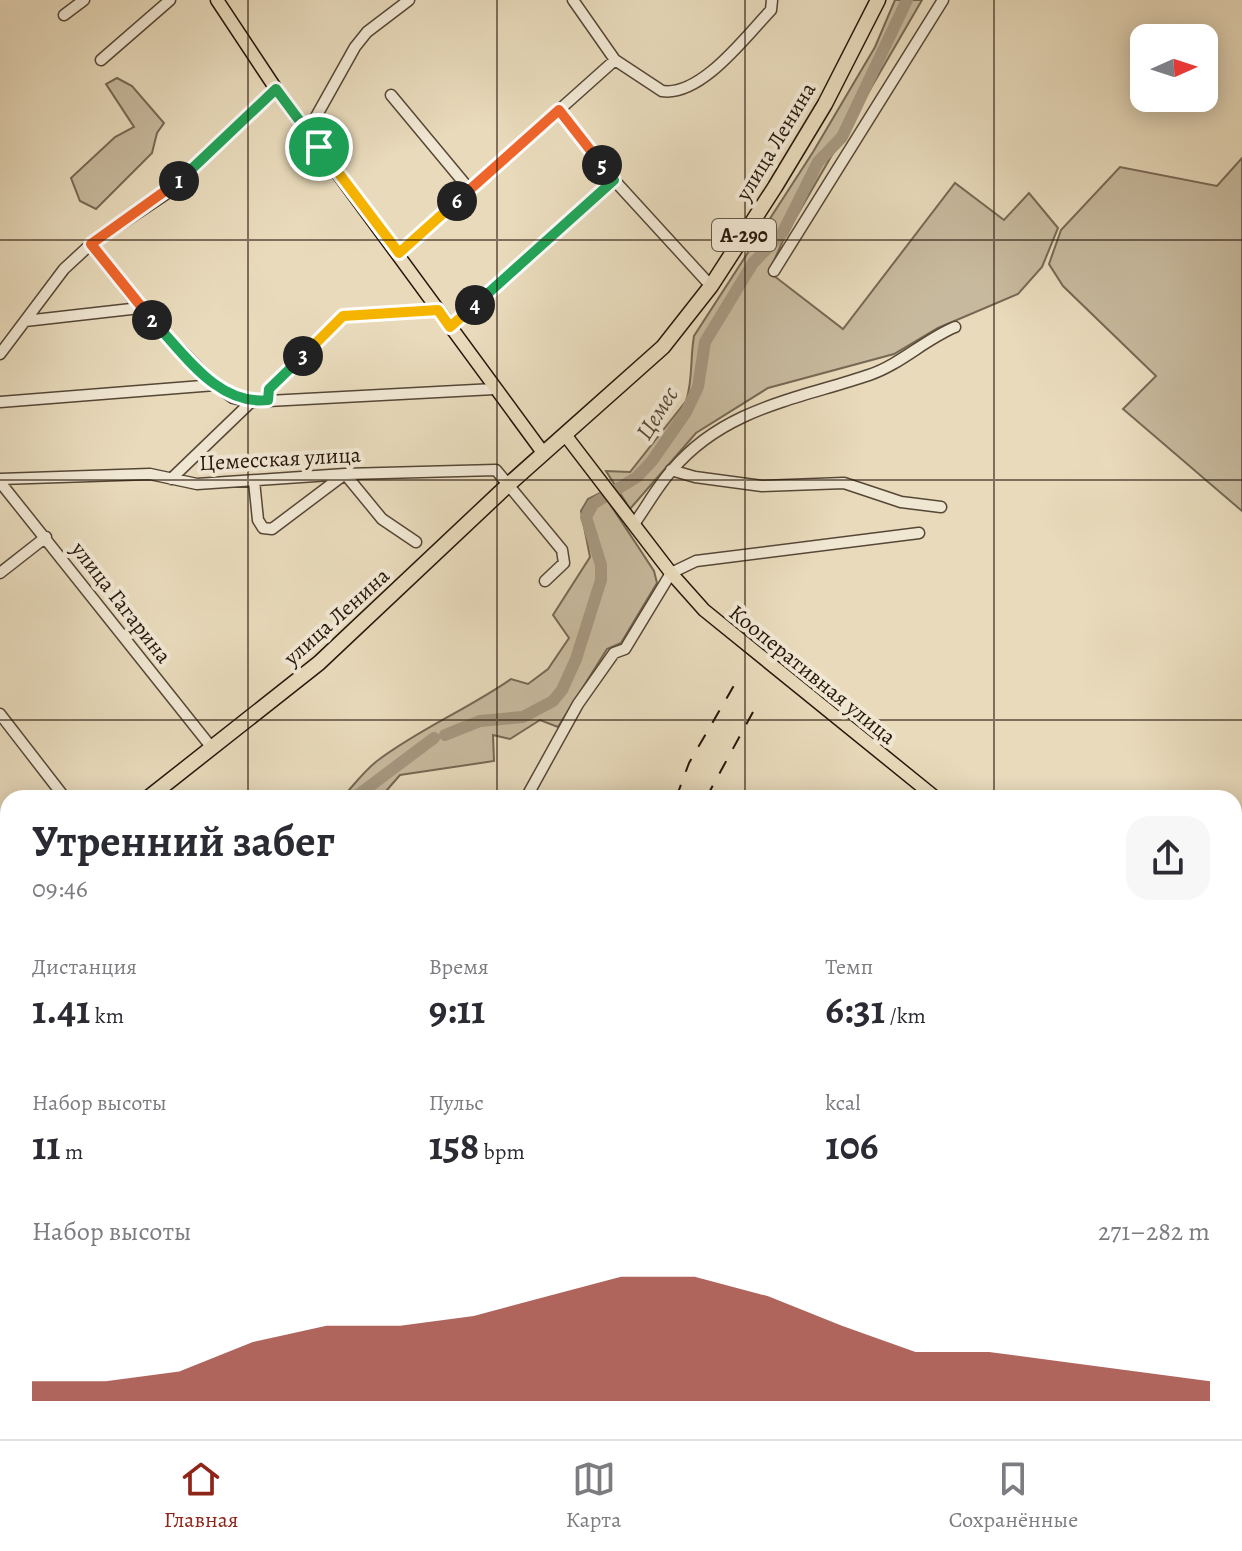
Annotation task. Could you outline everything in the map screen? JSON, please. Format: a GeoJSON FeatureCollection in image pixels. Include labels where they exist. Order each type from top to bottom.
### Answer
{"type":"FeatureCollection","features":[{"type":"Feature","properties":{"kind":"highway","name":"улица Ленина"},"geometry":{"type":"LineString","coordinates":[[158,790],[319,663],[508,485],[663,347],[711,286],[825,104],[878,0]]}},
{"type":"Feature","properties":{"kind":"main road"},"geometry":{"type":"LineString","coordinates":[[217,0],[276,89],[544,454]]}},
{"type":"Feature","properties":{"kind":"main road","name":"Кооперативная улица"},"geometry":{"type":"LineString","coordinates":[[566,436],[673,572],[725,630],[926,790]]}},
{"type":"Feature","properties":{"kind":"street"},"geometry":{"type":"LineString","coordinates":[[64,15],[84,0]]}},
{"type":"Feature","properties":{"kind":"street"},"geometry":{"type":"LineString","coordinates":[[101,60],[170,0]]}},
{"type":"Feature","properties":{"kind":"street"},"geometry":{"type":"LineString","coordinates":[[308,131],[355,47],[367,32],[409,0]]}},
{"type":"Feature","properties":{"kind":"street"},"geometry":{"type":"LineString","coordinates":[[573,0],[615,60],[662,91],[688,88],[724,60],[771,10],[772,0]]}},
{"type":"Feature","properties":{"kind":"street"},"geometry":{"type":"LineString","coordinates":[[774,271],[943,0]]}},
{"type":"Feature","properties":{"kind":"street"},"geometry":{"type":"LineString","coordinates":[[399,253],[615,60]]}},
{"type":"Feature","properties":{"kind":"street"},"geometry":{"type":"LineString","coordinates":[[0,354],[64,269],[91,244],[166,194],[276,89]]}},
{"type":"Feature","properties":{"kind":"street"},"geometry":{"type":"LineString","coordinates":[[391,95],[470,190]]}},
{"type":"Feature","properties":{"kind":"street"},"geometry":{"type":"LineString","coordinates":[[559,110],[614,180],[711,286]]}},
{"type":"Feature","properties":{"kind":"street"},"geometry":{"type":"LineString","coordinates":[[450,327],[614,180]]}},
{"type":"Feature","properties":{"kind":"street"},"geometry":{"type":"LineString","coordinates":[[91,244],[140,308],[215,385],[233,398],[251,402],[494,389]]}},
{"type":"Feature","properties":{"kind":"street"},"geometry":{"type":"LineString","coordinates":[[25,321],[140,308]]}},
{"type":"Feature","properties":{"kind":"street"},"geometry":{"type":"LineString","coordinates":[[268,400],[269,389],[343,316],[438,310]]}},
{"type":"Feature","properties":{"kind":"street"},"geometry":{"type":"LineString","coordinates":[[634,524],[671,470],[740,416],[899,362],[939,334],[955,327]]}},
{"type":"Feature","properties":{"kind":"street"},"geometry":{"type":"LineString","coordinates":[[0,402],[215,385]]}},
{"type":"Feature","properties":{"kind":"street"},"geometry":{"type":"LineString","coordinates":[[171,479],[251,402]]}},
{"type":"Feature","properties":{"kind":"street","name":"Цемесская улица"},"geometry":{"type":"LineString","coordinates":[[0,480],[150,474],[197,484],[345,474],[496,470],[508,485]]}},
{"type":"Feature","properties":{"kind":"street"},"geometry":{"type":"LineString","coordinates":[[671,470],[695,477],[762,486],[844,483],[901,502],[941,507]]}},
{"type":"Feature","properties":{"kind":"street"},"geometry":{"type":"LineString","coordinates":[[254,481],[258,520],[263,528],[272,529],[345,474],[382,519],[416,542]]}},
{"type":"Feature","properties":{"kind":"street","name":"улица Гагарина"},"geometry":{"type":"LineString","coordinates":[[0,480],[212,748]]}},
{"type":"Feature","properties":{"kind":"street"},"geometry":{"type":"LineString","coordinates":[[508,485],[562,550],[564,563],[545,581]]}},
{"type":"Feature","properties":{"kind":"street"},"geometry":{"type":"LineString","coordinates":[[530,790],[578,704],[614,653],[625,649],[673,572],[696,561],[919,533]]}},
{"type":"Feature","properties":{"kind":"street"},"geometry":{"type":"LineString","coordinates":[[0,573],[46,537]]}},
{"type":"Feature","properties":{"kind":"street"},"geometry":{"type":"LineString","coordinates":[[0,714],[59,790]]}},
{"type":"Feature","properties":{"kind":"shaded area"},"geometry":{"type":"Polygon","coordinates":[[[895,0],[922,0],[785,236],[769,272],[843,329],[955,183],[1004,220],[1029,193],[1058,228],[1042,267],[1018,294],[938,328],[894,354],[768,388],[696,433],[630,509],[606,471],[630,472],[686,401],[694,336],[813,152],[875,47],[895,0]]]}},
{"type":"Feature","properties":{"kind":"shaded area"},"geometry":{"type":"Polygon","coordinates":[[[117,78],[132,86],[164,123],[157,133],[152,153],[96,209],[80,201],[71,178],[115,137],[134,127],[106,84],[117,78]]]}},
{"type":"Feature","properties":{"kind":"shaded area"},"geometry":{"type":"Polygon","coordinates":[[[1242,158],[1242,511],[1123,409],[1156,376],[1063,286],[1049,264],[1061,230],[1120,167],[1217,186],[1242,158]]]}},
{"type":"Feature","properties":{"kind":"shaded area"},"geometry":{"type":"Polygon","coordinates":[[[602,492],[654,571],[657,583],[621,643],[607,649],[558,727],[540,720],[510,739],[493,735],[494,761],[400,775],[387,790],[349,790],[372,765],[410,739],[511,679],[528,684],[548,669],[569,638],[553,615],[590,557],[581,511],[588,499],[602,492]]]}},
{"type":"Feature","properties":{"kind":"waterway","name":"Цемес"},"geometry":{"type":"LineString","coordinates":[[445,735],[480,721],[523,717],[553,701],[562,690],[576,659],[601,580],[601,565],[586,517],[593,504],[637,477],[686,412],[698,387],[705,342],[753,263],[783,232],[818,162],[842,137],[907,0]]}},
{"type":"Feature","properties":{"kind":"waterway","name":"Цемес"},"geometry":{"type":"LineString","coordinates":[[365,790],[434,738]]}},
{"type":"Feature","properties":{"kind":"railway"},"geometry":{"type":"LineString","coordinates":[[679,790],[689,763],[736,682]]}},
{"type":"Feature","properties":{"kind":"railway"},"geometry":{"type":"LineString","coordinates":[[710,790],[759,701]]}},
{"type":"Feature","properties":{"kind":"route"},"geometry":{"type":"LineString","coordinates":[[276,89],[319,147],[399,253],[559,110],[614,180],[450,327],[438,310],[343,316],[269,389],[268,400],[251,402],[233,398],[215,385],[140,308],[91,244],[166,194],[276,89]]}}]}
